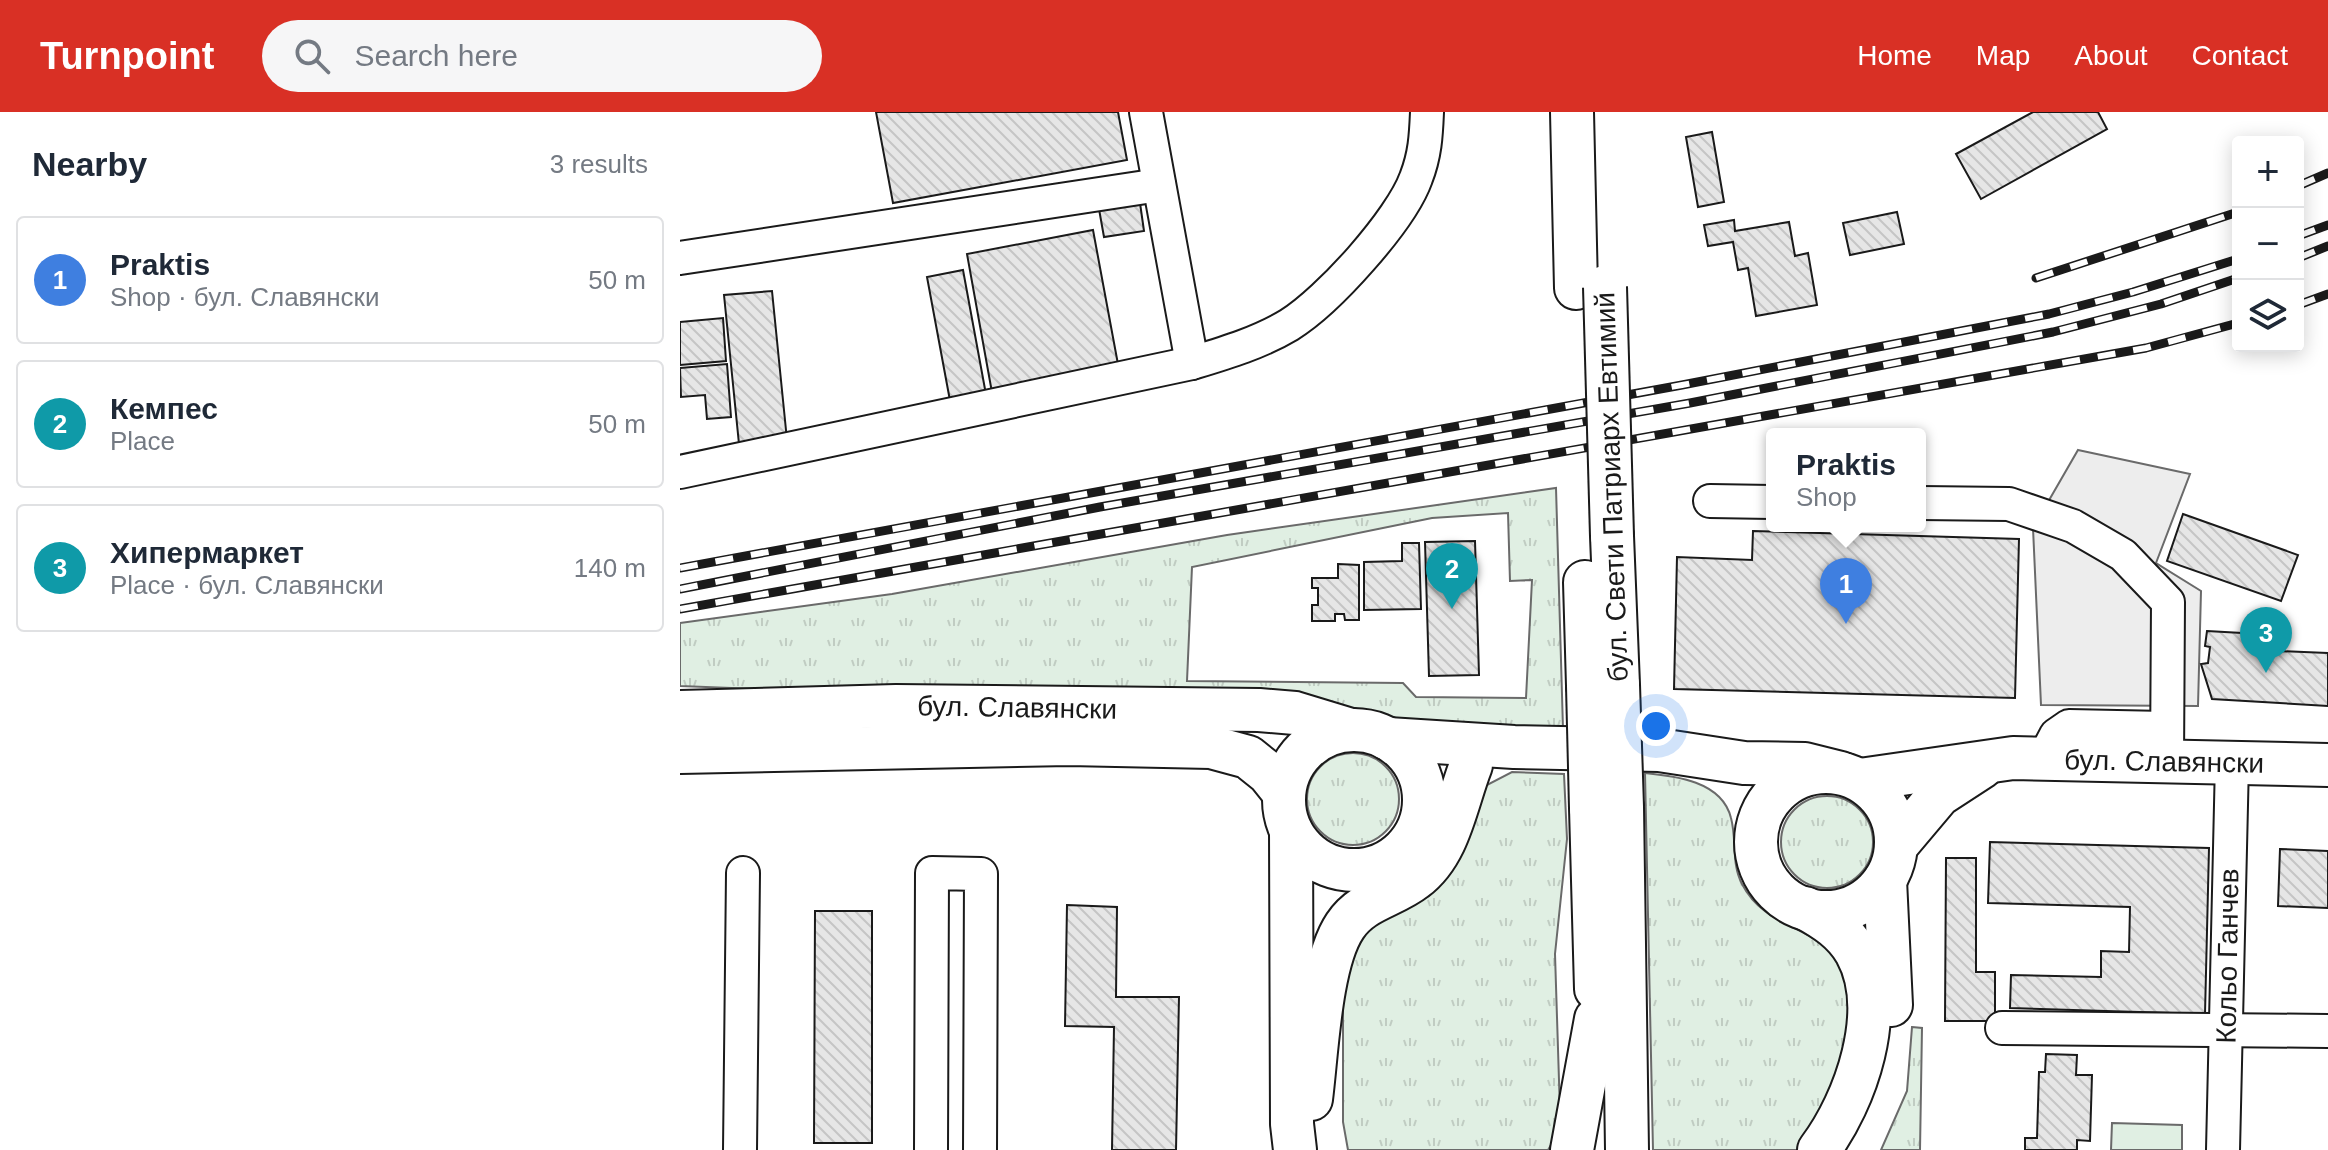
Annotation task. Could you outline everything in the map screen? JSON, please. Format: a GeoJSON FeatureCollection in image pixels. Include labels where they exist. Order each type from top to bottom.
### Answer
{"type":"FeatureCollection","features":[{"type":"Feature","properties":{"kind":"main road","name":"бул. Свети Патриарх Евтимий"},"geometry":{"type":"LineString","coordinates":[[1572,112],[1590,288],[1607,808],[1627,1150]]}},
{"type":"Feature","properties":{"kind":"main road","name":"бул. Свети Патриарх Евтимий"},"geometry":{"type":"LineString","coordinates":[[1590,288],[1601,112]]}},
{"type":"Feature","properties":{"kind":"main road","name":"бул. Славянски"},"geometry":{"type":"LineString","coordinates":[[680,712],[896,706],[1259,710],[1303,715],[1370,735],[1514,747],[1659,750],[1744,763],[1805,764],[1850,777],[2166,744],[2232,762],[2328,765]]}},
{"type":"Feature","properties":{"kind":"main road"},"geometry":{"type":"LineString","coordinates":[[1295,1150],[1292,1124],[1288,812],[1292,767],[1309,746],[1325,736],[1370,735],[1407,754],[1419,775],[1424,798],[1420,822],[1400,852],[1335,894],[1316,923],[1310,963],[1311,1127],[1317,1150]]}},
{"type":"Feature","properties":{"kind":"main road","name":"бул. Славянски"},"geometry":{"type":"LineString","coordinates":[[680,752],[1069,744],[1211,747],[1248,757],[1268,773],[1288,812]]}},
{"type":"Feature","properties":{"kind":"main road","name":"бул. Славянски"},"geometry":{"type":"LineString","coordinates":[[1420,822],[1447,785],[1471,765],[1514,747]]}},
{"type":"Feature","properties":{"kind":"main road","name":"бул. Славянски"},"geometry":{"type":"LineString","coordinates":[[1685,754],[1732,781],[1760,819]]}},
{"type":"Feature","properties":{"kind":"main road","name":"бул. Славянски"},"geometry":{"type":"LineString","coordinates":[[1891,863],[1939,795],[1967,774],[2000,759]]}},
{"type":"Feature","properties":{"kind":"main road"},"geometry":{"type":"LineString","coordinates":[[1311,1099],[1329,971],[1339,937],[1354,914],[1383,894],[1414,881],[1433,861],[1446,838],[1471,765]]}},
{"type":"Feature","properties":{"kind":"main road"},"geometry":{"type":"LineString","coordinates":[[1819,1150],[1844,1112],[1857,1077],[1866,1038],[1866,981],[1855,950],[1842,933],[1780,894],[1763,872],[1756,846],[1760,819],[1776,793],[1792,781],[1811,774],[1850,777],[1888,808],[1891,1000],[1885,1063],[1871,1108],[1849,1150]]}},
{"type":"Feature","properties":{"kind":"main road","name":"бул. Свети Патриарх Евтимий"},"geometry":{"type":"LineString","coordinates":[[1598,1150],[1596,1019],[1607,808]]}},
{"type":"Feature","properties":{"kind":"main road"},"geometry":{"type":"LineString","coordinates":[[1288,812],[1310,854],[1327,864],[1358,869],[1379,865]]}},
{"type":"Feature","properties":{"kind":"main road"},"geometry":{"type":"LineString","coordinates":[[1805,908],[1835,911],[1864,901],[1891,863]]}},
{"type":"Feature","properties":{"kind":"main road"},"geometry":{"type":"LineString","coordinates":[[1572,1150],[1596,1019]]}},
{"type":"Feature","properties":{"kind":"street"},"geometry":{"type":"LineString","coordinates":[[1146,112],[1192,363]]}},
{"type":"Feature","properties":{"kind":"street"},"geometry":{"type":"LineString","coordinates":[[680,472],[1192,363],[1246,345],[1290,324],[1367,252],[1415,182],[1426,148],[1427,112]]}},
{"type":"Feature","properties":{"kind":"street"},"geometry":{"type":"LineString","coordinates":[[680,258],[1159,185]]}},
{"type":"Feature","properties":{"kind":"street"},"geometry":{"type":"LineString","coordinates":[[1710,501],[1766,502]]}},
{"type":"Feature","properties":{"kind":"street"},"geometry":{"type":"LineString","coordinates":[[1926,503],[2009,504],[2073,526],[2123,555],[2168,602],[2166,744]]}},
{"type":"Feature","properties":{"kind":"street","name":"Кольо Ганчев"},"geometry":{"type":"LineString","coordinates":[[2223,1150],[2232,762]]}},
{"type":"Feature","properties":{"kind":"street"},"geometry":{"type":"LineString","coordinates":[[740,1150],[743,873]]}},
{"type":"Feature","properties":{"kind":"street"},"geometry":{"type":"LineString","coordinates":[[931,1150],[932,873],[981,874],[980,1150]]}},
{"type":"Feature","properties":{"kind":"street"},"geometry":{"type":"LineString","coordinates":[[2002,1028],[2328,1031]]}},
{"type":"Feature","properties":{"kind":"green space"},"geometry":{"type":"Polygon","coordinates":[[[1556,488],[1563,729],[1402,727],[1377,716],[1349,712],[680,686],[680,623],[892,594],[1227,535],[1556,488]],[[1508,513],[1432,518],[1192,567],[1187,681],[1403,683],[1416,697],[1526,698],[1532,580],[1510,581],[1508,513]]]}},
{"type":"Feature","properties":{"kind":"green space"},"geometry":{"type":"Polygon","coordinates":[[[1353,753],[1371,757],[1385,767],[1395,781],[1399,799],[1395,817],[1385,831],[1371,841],[1353,845],[1335,841],[1321,831],[1311,817],[1307,799],[1311,781],[1321,767],[1335,757],[1353,753]]]}},
{"type":"Feature","properties":{"kind":"green space"},"geometry":{"type":"Polygon","coordinates":[[[1512,772],[1564,774],[1567,839],[1555,954],[1560,1112],[1551,1145],[1548,1150],[1348,1150],[1343,1122],[1343,977],[1354,943],[1483,787],[1512,772]]]}},
{"type":"Feature","properties":{"kind":"green space"},"geometry":{"type":"Polygon","coordinates":[[[1645,773],[1696,783],[1718,796],[1731,818],[1736,868],[1749,895],[1766,912],[1829,949],[1843,970],[1848,994],[1845,1059],[1835,1085],[1799,1150],[1653,1150],[1645,773]]]}},
{"type":"Feature","properties":{"kind":"green space"},"geometry":{"type":"Polygon","coordinates":[[[1827,796],[1844,800],[1859,810],[1869,825],[1873,842],[1869,859],[1859,874],[1844,884],[1827,888],[1810,884],[1795,874],[1785,859],[1781,842],[1785,825],[1795,810],[1810,800],[1827,796]]]}},
{"type":"Feature","properties":{"kind":"green space"},"geometry":{"type":"Polygon","coordinates":[[[1912,1027],[1922,1028],[1920,1150],[1881,1150],[1907,1091],[1912,1027]]]}},
{"type":"Feature","properties":{"kind":"green space"},"geometry":{"type":"Polygon","coordinates":[[[2112,1123],[2182,1125],[2182,1150],[2111,1150],[2112,1123]]]}},
{"type":"Feature","properties":{"kind":"shaded area"},"geometry":{"type":"Polygon","coordinates":[[[2078,450],[2190,474],[2156,563],[2201,591],[2198,706],[2041,705],[2033,528],[2078,450]]]}},
{"type":"Feature","properties":{"kind":"building"},"geometry":{"type":"Polygon","coordinates":[[[876,112],[1118,112],[1127,160],[893,203],[876,112]]]}},
{"type":"Feature","properties":{"kind":"building"},"geometry":{"type":"Polygon","coordinates":[[[2033,112],[2098,112],[2107,129],[1981,199],[1956,154],[2033,112]]]}},
{"type":"Feature","properties":{"kind":"building"},"geometry":{"type":"Polygon","coordinates":[[[1712,132],[1724,202],[1698,207],[1686,137],[1712,132]]]}},
{"type":"Feature","properties":{"kind":"building"},"geometry":{"type":"Polygon","coordinates":[[[1140,203],[1144,231],[1104,237],[1099,209],[1140,203]]]}},
{"type":"Feature","properties":{"kind":"building"},"geometry":{"type":"Polygon","coordinates":[[[1897,212],[1904,244],[1850,255],[1843,223],[1897,212]]]}},
{"type":"Feature","properties":{"kind":"building"},"geometry":{"type":"Polygon","coordinates":[[[1734,220],[1735,231],[1789,222],[1795,256],[1808,253],[1817,305],[1756,316],[1748,268],[1738,270],[1733,242],[1708,246],[1704,225],[1734,220]]]}},
{"type":"Feature","properties":{"kind":"building"},"geometry":{"type":"Polygon","coordinates":[[[1093,230],[1120,375],[993,398],[967,254],[1093,230]]]}},
{"type":"Feature","properties":{"kind":"building"},"geometry":{"type":"Polygon","coordinates":[[[963,270],[987,400],[951,406],[927,277],[963,270]]]}},
{"type":"Feature","properties":{"kind":"building"},"geometry":{"type":"Polygon","coordinates":[[[772,291],[787,440],[739,444],[724,295],[772,291]]]}},
{"type":"Feature","properties":{"kind":"building"},"geometry":{"type":"Polygon","coordinates":[[[723,318],[726,361],[680,365],[680,322],[723,318]]]}},
{"type":"Feature","properties":{"kind":"building"},"geometry":{"type":"Polygon","coordinates":[[[727,364],[731,417],[707,419],[705,395],[681,397],[680,368],[727,364]]]}},
{"type":"Feature","properties":{"kind":"building"},"geometry":{"type":"Polygon","coordinates":[[[2183,514],[2298,555],[2281,601],[2167,561],[2183,514]]]}},
{"type":"Feature","properties":{"kind":"building"},"geometry":{"type":"Polygon","coordinates":[[[1753,531],[2019,539],[2015,698],[1674,689],[1677,557],[1752,560],[1753,531]]]}},
{"type":"Feature","properties":{"kind":"building"},"geometry":{"type":"Polygon","coordinates":[[[1475,541],[1479,675],[1429,676],[1425,542],[1475,541]]]}},
{"type":"Feature","properties":{"kind":"building"},"geometry":{"type":"Polygon","coordinates":[[[1402,543],[1419,543],[1421,609],[1364,610],[1364,562],[1402,561],[1402,543]]]}},
{"type":"Feature","properties":{"kind":"building"},"geometry":{"type":"Polygon","coordinates":[[[1338,564],[1359,565],[1359,620],[1345,620],[1344,614],[1335,614],[1335,621],[1312,621],[1312,605],[1318,605],[1318,588],[1312,588],[1312,578],[1338,578],[1338,564]]]}},
{"type":"Feature","properties":{"kind":"building"},"geometry":{"type":"Polygon","coordinates":[[[2207,631],[2277,635],[2277,651],[2328,653],[2328,706],[2212,699],[2201,664],[2208,663],[2210,647],[2205,646],[2207,631]]]}},
{"type":"Feature","properties":{"kind":"building"},"geometry":{"type":"Polygon","coordinates":[[[1990,842],[2209,848],[2205,1014],[2010,1008],[2011,975],[2101,977],[2101,951],[2129,952],[2130,907],[1988,903],[1990,842]]]}},
{"type":"Feature","properties":{"kind":"building"},"geometry":{"type":"Polygon","coordinates":[[[2280,849],[2328,851],[2328,908],[2278,906],[2280,849]]]}},
{"type":"Feature","properties":{"kind":"building"},"geometry":{"type":"Polygon","coordinates":[[[1946,858],[1976,858],[1976,972],[1995,972],[1995,1021],[1945,1021],[1946,858]]]}},
{"type":"Feature","properties":{"kind":"building"},"geometry":{"type":"Polygon","coordinates":[[[1067,905],[1117,907],[1116,997],[1179,997],[1176,1150],[1112,1150],[1114,1027],[1065,1026],[1067,905]]]}},
{"type":"Feature","properties":{"kind":"building"},"geometry":{"type":"Polygon","coordinates":[[[815,911],[872,911],[872,1143],[814,1143],[815,911]]]}},
{"type":"Feature","properties":{"kind":"building"},"geometry":{"type":"Polygon","coordinates":[[[2046,1054],[2077,1055],[2076,1075],[2092,1075],[2090,1141],[2077,1140],[2077,1150],[2025,1150],[2025,1138],[2037,1138],[2039,1072],[2045,1072],[2046,1054]]]}},
{"type":"Feature","properties":{"kind":"railway"},"geometry":{"type":"LineString","coordinates":[[2304,183],[2328,173]]}},
{"type":"Feature","properties":{"kind":"railway"},"geometry":{"type":"LineString","coordinates":[[2036,278],[2232,214]]}},
{"type":"Feature","properties":{"kind":"railway"},"geometry":{"type":"LineString","coordinates":[[2304,234],[2328,225]]}},
{"type":"Feature","properties":{"kind":"railway"},"geometry":{"type":"LineString","coordinates":[[2304,256],[2328,246]]}},
{"type":"Feature","properties":{"kind":"railway"},"geometry":{"type":"LineString","coordinates":[[680,568],[1682,385],[2049,314],[2232,261]]}},
{"type":"Feature","properties":{"kind":"railway"},"geometry":{"type":"LineString","coordinates":[[680,589],[1100,507],[1690,403],[2053,332],[2161,304],[2232,280]]}},
{"type":"Feature","properties":{"kind":"railway"},"geometry":{"type":"LineString","coordinates":[[2304,303],[2328,294]]}},
{"type":"Feature","properties":{"kind":"railway"},"geometry":{"type":"LineString","coordinates":[[680,609],[2146,348],[2232,325]]}},
{"type":"Feature","properties":{"kind":"place","name":"Кемпес"},"geometry":{"type":"Point","coordinates":[1452,609]}},
{"type":"Feature","properties":{"kind":"place","name":"Praktis"},"geometry":{"type":"Point","coordinates":[1846,624]}},
{"type":"Feature","properties":{"kind":"place","name":"Хипермаркет"},"geometry":{"type":"Point","coordinates":[2266,673]}}]}
